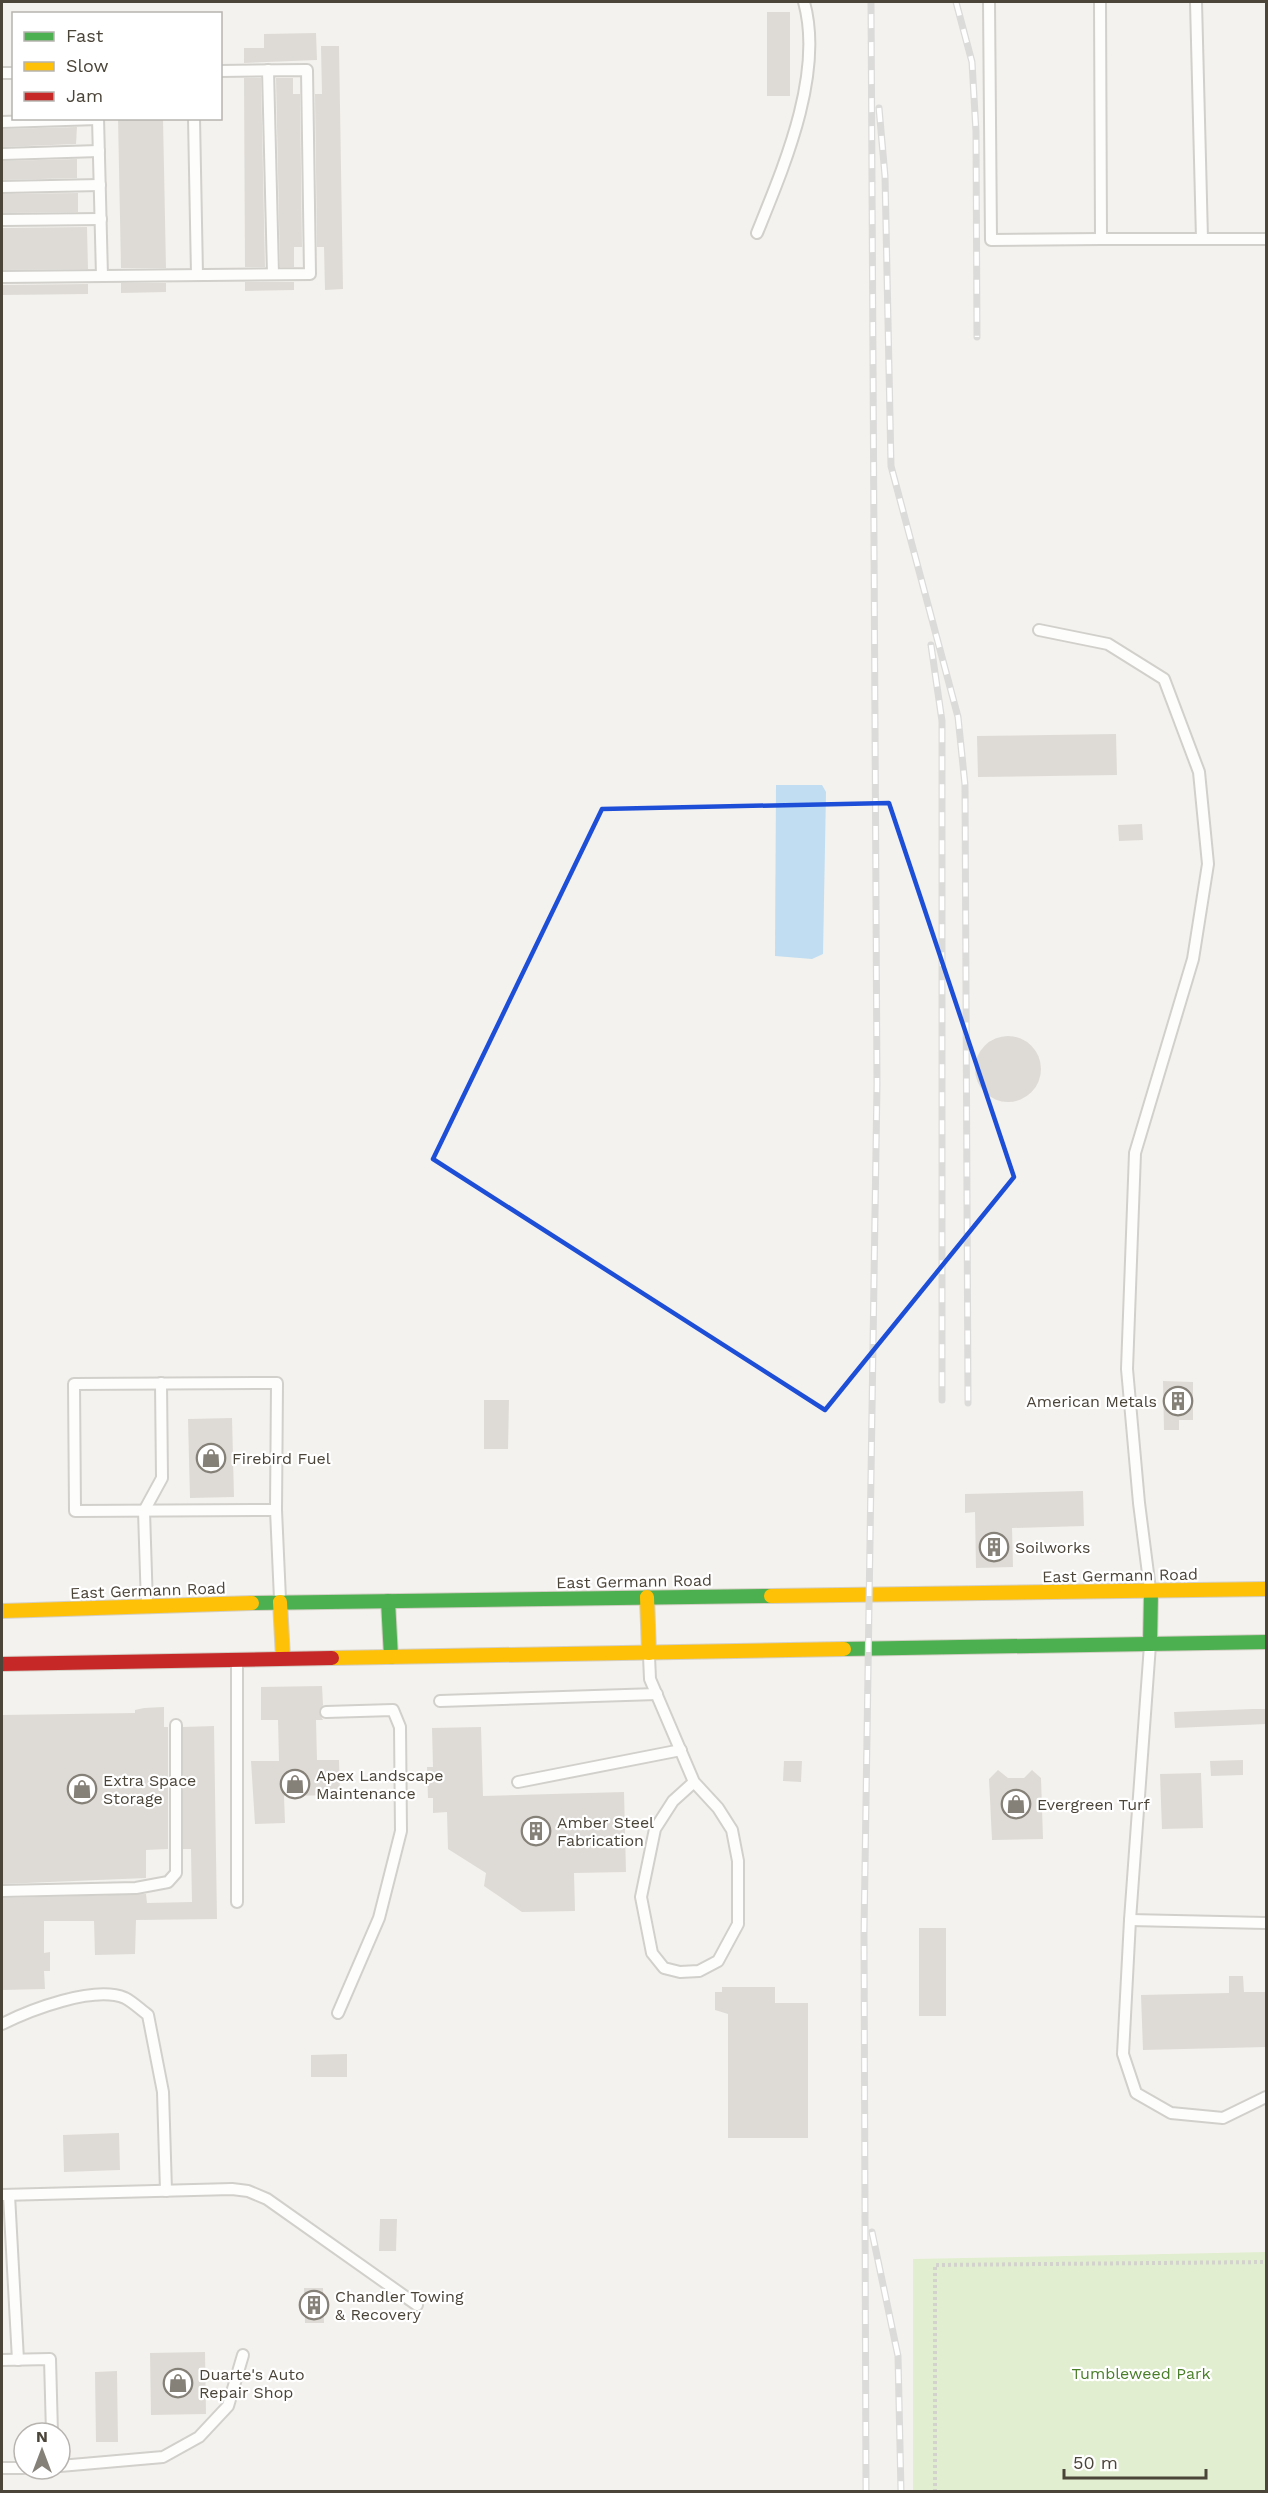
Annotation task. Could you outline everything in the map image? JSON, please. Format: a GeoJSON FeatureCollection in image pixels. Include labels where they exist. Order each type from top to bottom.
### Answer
{"type":"FeatureCollection","features":[{"type":"Feature","properties":{"kind":"main road","name":"East Germann Road"},"geometry":{"type":"LineString","coordinates":[[2,1611],[280,1602],[1266,1589]]}},
{"type":"Feature","properties":{"kind":"main road"},"geometry":{"type":"LineString","coordinates":[[1150,1592],[1150,1644]]}},
{"type":"Feature","properties":{"kind":"main road"},"geometry":{"type":"LineString","coordinates":[[647,1597],[649,1653]]}},
{"type":"Feature","properties":{"kind":"main road"},"geometry":{"type":"LineString","coordinates":[[388,1601],[391,1657]]}},
{"type":"Feature","properties":{"kind":"main road"},"geometry":{"type":"LineString","coordinates":[[280,1602],[283,1658]]}},
{"type":"Feature","properties":{"kind":"main road"},"geometry":{"type":"LineString","coordinates":[[2,1664],[1266,1642]]}},
{"type":"Feature","properties":{"kind":"lane"},"geometry":{"type":"LineString","coordinates":[[757,233],[788,156],[808,68],[809,19],[804,2]]}},
{"type":"Feature","properties":{"kind":"lane"},"geometry":{"type":"LineString","coordinates":[[989,2],[991,240],[1266,239]]}},
{"type":"Feature","properties":{"kind":"lane"},"geometry":{"type":"LineString","coordinates":[[1100,2],[1101,239]]}},
{"type":"Feature","properties":{"kind":"lane"},"geometry":{"type":"LineString","coordinates":[[1196,2],[1202,239]]}},
{"type":"Feature","properties":{"kind":"lane"},"geometry":{"type":"LineString","coordinates":[[268,70],[273,274]]}},
{"type":"Feature","properties":{"kind":"lane"},"geometry":{"type":"LineString","coordinates":[[2,277],[310,274],[307,70],[222,71]]}},
{"type":"Feature","properties":{"kind":"lane"},"geometry":{"type":"LineString","coordinates":[[2,122],[66,120]]}},
{"type":"Feature","properties":{"kind":"lane"},"geometry":{"type":"LineString","coordinates":[[98,120],[102,276]]}},
{"type":"Feature","properties":{"kind":"lane"},"geometry":{"type":"LineString","coordinates":[[194,120],[197,275]]}},
{"type":"Feature","properties":{"kind":"lane"},"geometry":{"type":"LineString","coordinates":[[2,154],[99,152]]}},
{"type":"Feature","properties":{"kind":"lane"},"geometry":{"type":"LineString","coordinates":[[2,187],[100,185]]}},
{"type":"Feature","properties":{"kind":"lane"},"geometry":{"type":"LineString","coordinates":[[2,220],[100,219]]}},
{"type":"Feature","properties":{"kind":"lane"},"geometry":{"type":"LineString","coordinates":[[1039,630],[1108,644],[1164,679],[1199,772],[1208,864],[1195,948],[1135,1153],[1127,1368],[1139,1503],[1150,1592]]}},
{"type":"Feature","properties":{"kind":"lane"},"geometry":{"type":"LineString","coordinates":[[147,1606],[144,1511],[162,1478],[161,1383]]}},
{"type":"Feature","properties":{"kind":"lane"},"geometry":{"type":"LineString","coordinates":[[276,1510],[75,1511],[74,1384],[277,1383],[276,1510],[280,1602]]}},
{"type":"Feature","properties":{"kind":"lane"},"geometry":{"type":"LineString","coordinates":[[1150,1644],[1130,1920],[1123,2054],[1136,2093],[1171,2113],[1222,2118],[1266,2097]]}},
{"type":"Feature","properties":{"kind":"lane"},"geometry":{"type":"LineString","coordinates":[[649,1653],[650,1679],[694,1782],[718,1808],[732,1830],[738,1861],[738,1924],[718,1961],[699,1971],[680,1972],[664,1968],[652,1953],[640,1897],[656,1829],[673,1801],[694,1782]]}},
{"type":"Feature","properties":{"kind":"lane"},"geometry":{"type":"LineString","coordinates":[[237,1659],[237,1902]]}},
{"type":"Feature","properties":{"kind":"lane"},"geometry":{"type":"LineString","coordinates":[[440,1701],[657,1694]]}},
{"type":"Feature","properties":{"kind":"lane"},"geometry":{"type":"LineString","coordinates":[[326,1712],[393,1710],[400,1727],[401,1831],[395,1862],[379,1918],[338,2013]]}},
{"type":"Feature","properties":{"kind":"lane"},"geometry":{"type":"LineString","coordinates":[[2,1891],[136,1888],[168,1882],[176,1873],[176,1725]]}},
{"type":"Feature","properties":{"kind":"lane"},"geometry":{"type":"LineString","coordinates":[[518,1782],[681,1750]]}},
{"type":"Feature","properties":{"kind":"lane"},"geometry":{"type":"LineString","coordinates":[[1130,1920],[1266,1923]]}},
{"type":"Feature","properties":{"kind":"lane"},"geometry":{"type":"LineString","coordinates":[[2,2024],[45,2007],[93,1995],[124,1998],[148,2014],[163,2092],[166,2191]]}},
{"type":"Feature","properties":{"kind":"lane"},"geometry":{"type":"LineString","coordinates":[[18,2360],[5,2195],[232,2189],[248,2191],[267,2199],[417,2304]]}},
{"type":"Feature","properties":{"kind":"lane"},"geometry":{"type":"LineString","coordinates":[[72,2465],[162,2457],[199,2438],[228,2406],[243,2355]]}},
{"type":"Feature","properties":{"kind":"lane"},"geometry":{"type":"LineString","coordinates":[[2,2360],[50,2359],[52,2421]]}},
{"type":"Feature","properties":{"kind":"path"},"geometry":{"type":"LineString","coordinates":[[935,2492],[935,2265],[1266,2262]]}},
{"type":"Feature","properties":{"kind":"highlighted area"},"geometry":{"type":"Polygon","coordinates":[[[889,803],[1014,1177],[825,1410],[433,1159],[602,809],[889,803]]]}},
{"type":"Feature","properties":{"kind":"green space","name":"Tumbleweed Park"},"geometry":{"type":"Polygon","coordinates":[[[1266,2252],[1266,2491],[913,2491],[913,2259],[1266,2252]]]}},
{"type":"Feature","properties":{"kind":"water"},"geometry":{"type":"Polygon","coordinates":[[[776,785],[822,785],[826,792],[823,954],[812,959],[775,956],[776,785]]]}},
{"type":"Feature","properties":{"kind":"building"},"geometry":{"type":"Polygon","coordinates":[[[767,12],[790,12],[790,96],[767,96],[767,12]]]}},
{"type":"Feature","properties":{"kind":"building"},"geometry":{"type":"Polygon","coordinates":[[[316,33],[317,60],[244,63],[244,48],[264,48],[264,34],[316,33]]]}},
{"type":"Feature","properties":{"kind":"building"},"geometry":{"type":"Polygon","coordinates":[[[321,46],[339,46],[343,289],[325,290],[324,247],[317,247],[315,94],[322,94],[321,46]]]}},
{"type":"Feature","properties":{"kind":"building"},"geometry":{"type":"Polygon","coordinates":[[[244,78],[261,78],[265,267],[245,267],[244,78]]]}},
{"type":"Feature","properties":{"kind":"building"},"geometry":{"type":"Polygon","coordinates":[[[276,78],[293,78],[293,94],[300,94],[302,247],[294,247],[294,267],[280,267],[276,78]]]}},
{"type":"Feature","properties":{"kind":"building"},"geometry":{"type":"Polygon","coordinates":[[[118,120],[163,120],[166,268],[121,268],[118,120]]]}},
{"type":"Feature","properties":{"kind":"building"},"geometry":{"type":"Polygon","coordinates":[[[77,127],[76,144],[2,147],[2,129],[77,127]]]}},
{"type":"Feature","properties":{"kind":"building"},"geometry":{"type":"Polygon","coordinates":[[[77,159],[77,178],[2,180],[2,161],[77,159]]]}},
{"type":"Feature","properties":{"kind":"building"},"geometry":{"type":"Polygon","coordinates":[[[78,193],[78,212],[2,213],[2,194],[78,193]]]}},
{"type":"Feature","properties":{"kind":"building"},"geometry":{"type":"Polygon","coordinates":[[[87,227],[88,269],[2,270],[2,228],[87,227]]]}},
{"type":"Feature","properties":{"kind":"building"},"geometry":{"type":"Polygon","coordinates":[[[245,282],[294,282],[294,290],[245,291],[245,282]]]}},
{"type":"Feature","properties":{"kind":"building"},"geometry":{"type":"Polygon","coordinates":[[[121,283],[166,283],[166,292],[121,293],[121,283]]]}},
{"type":"Feature","properties":{"kind":"building"},"geometry":{"type":"Polygon","coordinates":[[[88,284],[88,294],[2,295],[2,285],[88,284]]]}},
{"type":"Feature","properties":{"kind":"building"},"geometry":{"type":"Polygon","coordinates":[[[1116,734],[1117,775],[978,777],[977,736],[1116,734]]]}},
{"type":"Feature","properties":{"kind":"building"},"geometry":{"type":"Polygon","coordinates":[[[1142,824],[1143,840],[1119,841],[1118,825],[1142,824]]]}},
{"type":"Feature","properties":{"kind":"building"},"geometry":{"type":"Polygon","coordinates":[[[1008,1036],[1021,1039],[1031,1046],[1038,1056],[1041,1069],[1038,1082],[1031,1092],[1021,1099],[1008,1102],[995,1099],[985,1092],[978,1082],[975,1069],[978,1056],[985,1046],[995,1039],[1008,1036]]]}},
{"type":"Feature","properties":{"kind":"building","name":"American Metals"},"geometry":{"type":"Polygon","coordinates":[[[1163,1381],[1193,1382],[1193,1420],[1179,1420],[1179,1430],[1164,1430],[1163,1381]]]}},
{"type":"Feature","properties":{"kind":"building"},"geometry":{"type":"Polygon","coordinates":[[[484,1400],[509,1400],[508,1449],[484,1449],[484,1400]]]}},
{"type":"Feature","properties":{"kind":"building","name":"Firebird Fuel"},"geometry":{"type":"Polygon","coordinates":[[[232,1418],[234,1497],[190,1498],[188,1419],[232,1418]]]}},
{"type":"Feature","properties":{"kind":"building","name":"Soilworks"},"geometry":{"type":"Polygon","coordinates":[[[1083,1491],[1084,1526],[1012,1528],[1013,1567],[976,1568],[975,1512],[965,1513],[965,1494],[1083,1491]]]}},
{"type":"Feature","properties":{"kind":"building"},"geometry":{"type":"Polygon","coordinates":[[[322,1686],[323,1705],[319,1712],[323,1720],[316,1720],[317,1760],[339,1760],[340,1795],[284,1796],[285,1823],[255,1824],[251,1761],[279,1761],[278,1720],[261,1720],[261,1687],[322,1686]]]}},
{"type":"Feature","properties":{"kind":"building","name":"Extra Space Storage"},"geometry":{"type":"Polygon","coordinates":[[[164,1707],[164,1727],[168,1727],[168,1849],[146,1850],[146,1878],[2,1884],[2,1715],[135,1713],[135,1710],[144,1708],[164,1707]]]}},
{"type":"Feature","properties":{"kind":"building"},"geometry":{"type":"Polygon","coordinates":[[[1266,1709],[1266,1724],[1175,1728],[1174,1712],[1266,1709]]]}},
{"type":"Feature","properties":{"kind":"building"},"geometry":{"type":"Polygon","coordinates":[[[214,1726],[217,1919],[136,1920],[135,1954],[95,1955],[94,1921],[44,1921],[44,1953],[50,1952],[50,1971],[44,1971],[45,1989],[2,1990],[2,1898],[146,1894],[147,1903],[192,1902],[191,1849],[183,1849],[183,1727],[214,1726]]]}},
{"type":"Feature","properties":{"kind":"building","name":"Amber Steel Fabrication"},"geometry":{"type":"Polygon","coordinates":[[[481,1727],[483,1796],[624,1792],[626,1872],[574,1873],[575,1911],[522,1912],[484,1886],[486,1873],[448,1849],[447,1812],[433,1813],[433,1798],[428,1798],[427,1767],[433,1767],[432,1728],[481,1727]]]}},
{"type":"Feature","properties":{"kind":"building"},"geometry":{"type":"Polygon","coordinates":[[[1243,1760],[1243,1775],[1211,1776],[1210,1761],[1243,1760]]]}},
{"type":"Feature","properties":{"kind":"building"},"geometry":{"type":"Polygon","coordinates":[[[784,1761],[802,1761],[801,1782],[783,1781],[784,1761]]]}},
{"type":"Feature","properties":{"kind":"building","name":"Evergreen Turf"},"geometry":{"type":"Polygon","coordinates":[[[998,1770],[1008,1778],[1024,1778],[1032,1770],[1041,1778],[1043,1839],[992,1840],[989,1779],[998,1770]]]}},
{"type":"Feature","properties":{"kind":"building"},"geometry":{"type":"Polygon","coordinates":[[[1201,1773],[1203,1828],[1162,1829],[1160,1774],[1201,1773]]]}},
{"type":"Feature","properties":{"kind":"building"},"geometry":{"type":"Polygon","coordinates":[[[919,1928],[946,1928],[946,2016],[919,2016],[919,1928]]]}},
{"type":"Feature","properties":{"kind":"building"},"geometry":{"type":"Polygon","coordinates":[[[1229,1976],[1243,1976],[1244,1992],[1266,1992],[1266,2047],[1143,2050],[1141,1995],[1229,1993],[1229,1976]]]}},
{"type":"Feature","properties":{"kind":"building"},"geometry":{"type":"Polygon","coordinates":[[[722,1987],[775,1987],[775,2003],[808,2003],[808,2138],[728,2138],[728,2014],[715,2010],[715,1992],[722,1992],[722,1987]]]}},
{"type":"Feature","properties":{"kind":"building"},"geometry":{"type":"Polygon","coordinates":[[[347,2054],[347,2077],[311,2077],[311,2055],[347,2054]]]}},
{"type":"Feature","properties":{"kind":"building"},"geometry":{"type":"Polygon","coordinates":[[[119,2133],[120,2170],[64,2172],[63,2135],[119,2133]]]}},
{"type":"Feature","properties":{"kind":"building"},"geometry":{"type":"Polygon","coordinates":[[[380,2219],[397,2219],[396,2251],[379,2251],[380,2219]]]}},
{"type":"Feature","properties":{"kind":"building","name":"Chandler Towing & Recovery"},"geometry":{"type":"Polygon","coordinates":[[[304,2288],[323,2288],[324,2323],[305,2323],[304,2288]]]}},
{"type":"Feature","properties":{"kind":"building","name":"Duarte's Auto Repair Shop"},"geometry":{"type":"Polygon","coordinates":[[[205,2352],[206,2414],[151,2415],[150,2353],[205,2352]]]}},
{"type":"Feature","properties":{"kind":"building"},"geometry":{"type":"Polygon","coordinates":[[[117,2371],[118,2442],[96,2442],[95,2372],[117,2371]]]}},
{"type":"Feature","properties":{"kind":"railway"},"geometry":{"type":"LineString","coordinates":[[866,2492],[864,1933],[877,1084],[871,2]]}},
{"type":"Feature","properties":{"kind":"railway"},"geometry":{"type":"LineString","coordinates":[[956,2],[972,62],[976,132],[977,337]]}},
{"type":"Feature","properties":{"kind":"railway"},"geometry":{"type":"LineString","coordinates":[[879,108],[885,176],[891,466],[958,717],[965,785],[968,1403]]}},
{"type":"Feature","properties":{"kind":"railway"},"geometry":{"type":"LineString","coordinates":[[931,645],[942,721],[942,1400]]}},
{"type":"Feature","properties":{"kind":"railway"},"geometry":{"type":"LineString","coordinates":[[872,2232],[898,2356],[901,2492]]}},
{"type":"Feature","properties":{"kind":"traffic: fast"},"geometry":{"type":"LineString","coordinates":[[1150,1644],[1151,1592]]}},
{"type":"Feature","properties":{"kind":"traffic: fast"},"geometry":{"type":"LineString","coordinates":[[252,1603],[771,1596]]}},
{"type":"Feature","properties":{"kind":"traffic: fast"},"geometry":{"type":"LineString","coordinates":[[388,1601],[391,1657]]}},
{"type":"Feature","properties":{"kind":"traffic: fast"},"geometry":{"type":"LineString","coordinates":[[844,1649],[1266,1642]]}},
{"type":"Feature","properties":{"kind":"traffic: slow"},"geometry":{"type":"LineString","coordinates":[[771,1596],[1266,1589]]}},
{"type":"Feature","properties":{"kind":"traffic: slow"},"geometry":{"type":"LineString","coordinates":[[647,1597],[649,1653]]}},
{"type":"Feature","properties":{"kind":"traffic: slow"},"geometry":{"type":"LineString","coordinates":[[280,1602],[283,1658]]}},
{"type":"Feature","properties":{"kind":"traffic: slow"},"geometry":{"type":"LineString","coordinates":[[2,1611],[252,1603]]}},
{"type":"Feature","properties":{"kind":"traffic: slow"},"geometry":{"type":"LineString","coordinates":[[332,1658],[844,1649]]}},
{"type":"Feature","properties":{"kind":"traffic: jam"},"geometry":{"type":"LineString","coordinates":[[2,1664],[332,1658]]}},
{"type":"Feature","properties":{"kind":"place","name":"American Metals"},"geometry":{"type":"Point","coordinates":[1178,1401]}},
{"type":"Feature","properties":{"kind":"place","name":"Firebird Fuel"},"geometry":{"type":"Point","coordinates":[211,1458]}},
{"type":"Feature","properties":{"kind":"place","name":"Soilworks"},"geometry":{"type":"Point","coordinates":[994,1547]}},
{"type":"Feature","properties":{"kind":"place","name":"Apex Landscape Maintenance"},"geometry":{"type":"Point","coordinates":[295,1784]}},
{"type":"Feature","properties":{"kind":"place","name":"Extra Space Storage"},"geometry":{"type":"Point","coordinates":[82,1789]}},
{"type":"Feature","properties":{"kind":"place","name":"Evergreen Turf"},"geometry":{"type":"Point","coordinates":[1016,1804]}},
{"type":"Feature","properties":{"kind":"place","name":"Amber Steel Fabrication"},"geometry":{"type":"Point","coordinates":[536,1831]}},
{"type":"Feature","properties":{"kind":"place","name":"Chandler Towing & Recovery"},"geometry":{"type":"Point","coordinates":[314,2305]}},
{"type":"Feature","properties":{"kind":"place","name":"Duarte's Auto Repair Shop"},"geometry":{"type":"Point","coordinates":[178,2383]}}]}
